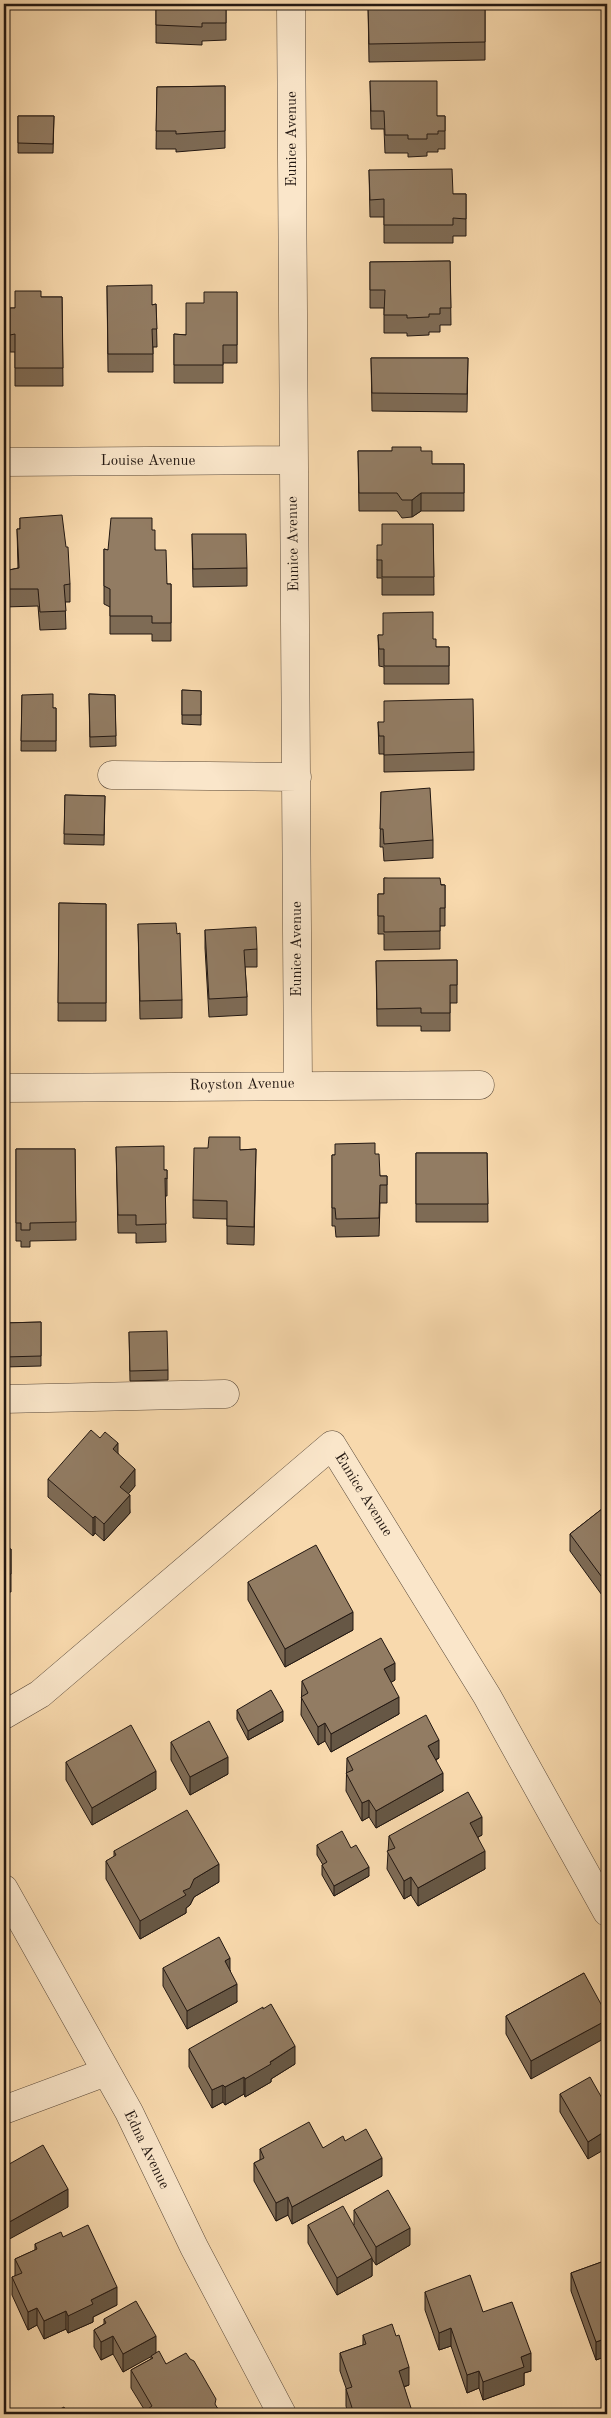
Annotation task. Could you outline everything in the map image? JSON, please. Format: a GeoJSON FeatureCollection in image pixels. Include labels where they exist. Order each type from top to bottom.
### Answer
{"type":"FeatureCollection","features":[{"type":"Feature","properties":{"kind":"street","name":"Eunice Avenue"},"geometry":{"type":"LineString","coordinates":[[291,4],[292,460],[297,777],[298,1085]]}},
{"type":"Feature","properties":{"kind":"street","name":"Louise Avenue"},"geometry":{"type":"LineString","coordinates":[[4,462],[292,460]]}},
{"type":"Feature","properties":{"kind":"street"},"geometry":{"type":"LineString","coordinates":[[112,775],[297,777]]}},
{"type":"Feature","properties":{"kind":"street","name":"Royston Avenue"},"geometry":{"type":"LineString","coordinates":[[4,1088],[480,1085]]}},
{"type":"Feature","properties":{"kind":"street"},"geometry":{"type":"LineString","coordinates":[[4,1399],[225,1394]]}},
{"type":"Feature","properties":{"kind":"street","name":"Eunice Avenue"},"geometry":{"type":"LineString","coordinates":[[4,1715],[40,1694],[332,1446],[487,1696],[607,1912]]}},
{"type":"Feature","properties":{"kind":"street","name":"Edna Avenue"},"geometry":{"type":"LineString","coordinates":[[4,1889],[129,2112],[189,2238],[282,2414]]}},
{"type":"Feature","properties":{"kind":"street"},"geometry":{"type":"LineString","coordinates":[[4,2110],[106,2072]]}},
{"type":"Feature","properties":{"kind":"building"},"geometry":{"type":"Polygon","coordinates":[[[156,4],[226,4],[226,23],[202,23],[202,27],[156,25],[156,4]]]}},
{"type":"Feature","properties":{"kind":"building"},"geometry":{"type":"Polygon","coordinates":[[[368,4],[485,4],[485,42],[369,44],[368,4]]]}},
{"type":"Feature","properties":{"kind":"building"},"geometry":{"type":"Polygon","coordinates":[[[370,81],[437,81],[437,116],[445,116],[445,131],[438,131],[438,134],[427,134],[427,139],[408,139],[408,135],[385,135],[384,111],[371,111],[370,81]]]}},
{"type":"Feature","properties":{"kind":"building"},"geometry":{"type":"Polygon","coordinates":[[[225,86],[225,131],[176,134],[176,131],[156,131],[157,87],[225,86]]]}},
{"type":"Feature","properties":{"kind":"building"},"geometry":{"type":"Polygon","coordinates":[[[18,116],[54,116],[53,144],[18,143],[18,116]]]}},
{"type":"Feature","properties":{"kind":"building"},"geometry":{"type":"Polygon","coordinates":[[[452,169],[453,194],[466,194],[466,219],[453,218],[453,225],[384,225],[384,199],[370,200],[369,170],[452,169]]]}},
{"type":"Feature","properties":{"kind":"building"},"geometry":{"type":"Polygon","coordinates":[[[450,261],[451,308],[440,308],[440,314],[429,314],[429,317],[407,318],[407,315],[384,315],[385,290],[370,290],[370,262],[450,261]]]}},
{"type":"Feature","properties":{"kind":"building"},"geometry":{"type":"Polygon","coordinates":[[[152,285],[152,305],[156,304],[157,329],[152,329],[153,354],[108,354],[107,286],[152,285]]]}},
{"type":"Feature","properties":{"kind":"building"},"geometry":{"type":"Polygon","coordinates":[[[15,291],[41,291],[41,297],[62,297],[63,368],[15,368],[15,334],[10,335],[10,308],[15,308],[15,291]]]}},
{"type":"Feature","properties":{"kind":"building"},"geometry":{"type":"Polygon","coordinates":[[[204,292],[237,292],[237,345],[223,345],[223,365],[174,365],[174,334],[186,335],[186,303],[204,303],[204,292]]]}},
{"type":"Feature","properties":{"kind":"building"},"geometry":{"type":"Polygon","coordinates":[[[371,358],[468,358],[467,394],[372,393],[371,358]]]}},
{"type":"Feature","properties":{"kind":"building"},"geometry":{"type":"Polygon","coordinates":[[[392,447],[421,447],[421,451],[432,451],[432,464],[464,464],[464,493],[421,493],[412,500],[402,500],[397,493],[359,493],[358,451],[392,451],[392,447]]]}},
{"type":"Feature","properties":{"kind":"building"},"geometry":{"type":"Polygon","coordinates":[[[62,515],[66,547],[68,547],[70,584],[64,585],[66,611],[40,612],[38,589],[4,589],[4,571],[19,568],[17,529],[20,529],[20,518],[62,515]]]}},
{"type":"Feature","properties":{"kind":"building"},"geometry":{"type":"Polygon","coordinates":[[[111,518],[152,518],[152,530],[155,530],[155,550],[166,550],[167,584],[171,584],[171,623],[152,623],[152,616],[110,616],[110,589],[104,586],[104,549],[108,550],[111,518]]]}},
{"type":"Feature","properties":{"kind":"building"},"geometry":{"type":"Polygon","coordinates":[[[382,524],[433,524],[434,577],[382,577],[382,560],[377,560],[377,545],[382,545],[382,524]]]}},
{"type":"Feature","properties":{"kind":"building"},"geometry":{"type":"Polygon","coordinates":[[[192,534],[246,534],[247,568],[193,569],[192,534]]]}},
{"type":"Feature","properties":{"kind":"building"},"geometry":{"type":"Polygon","coordinates":[[[433,612],[433,639],[436,639],[436,647],[449,647],[449,666],[384,666],[384,649],[379,649],[378,635],[383,635],[383,613],[433,612]]]}},
{"type":"Feature","properties":{"kind":"building"},"geometry":{"type":"Polygon","coordinates":[[[182,690],[201,691],[201,715],[182,715],[182,690]]]}},
{"type":"Feature","properties":{"kind":"building"},"geometry":{"type":"Polygon","coordinates":[[[53,694],[53,708],[56,708],[56,741],[21,741],[22,695],[53,694]]]}},
{"type":"Feature","properties":{"kind":"building"},"geometry":{"type":"Polygon","coordinates":[[[89,694],[115,695],[116,736],[90,737],[89,694]]]}},
{"type":"Feature","properties":{"kind":"building"},"geometry":{"type":"Polygon","coordinates":[[[473,699],[474,752],[384,755],[384,736],[379,736],[378,722],[384,722],[384,701],[473,699]]]}},
{"type":"Feature","properties":{"kind":"building"},"geometry":{"type":"Polygon","coordinates":[[[430,788],[433,840],[384,844],[383,829],[380,829],[381,792],[430,788]]]}},
{"type":"Feature","properties":{"kind":"building"},"geometry":{"type":"Polygon","coordinates":[[[65,795],[105,796],[104,835],[64,834],[65,795]]]}},
{"type":"Feature","properties":{"kind":"building"},"geometry":{"type":"Polygon","coordinates":[[[384,878],[440,878],[441,885],[445,885],[445,908],[440,908],[440,931],[384,932],[384,916],[378,916],[378,894],[384,894],[384,878]]]}},
{"type":"Feature","properties":{"kind":"building"},"geometry":{"type":"Polygon","coordinates":[[[59,903],[106,904],[106,1003],[58,1003],[59,903]]]}},
{"type":"Feature","properties":{"kind":"building"},"geometry":{"type":"Polygon","coordinates":[[[176,923],[177,934],[180,933],[182,1000],[140,1001],[138,924],[176,923]]]}},
{"type":"Feature","properties":{"kind":"building"},"geometry":{"type":"Polygon","coordinates":[[[256,927],[257,949],[244,950],[247,997],[209,999],[205,930],[256,927]]]}},
{"type":"Feature","properties":{"kind":"building"},"geometry":{"type":"Polygon","coordinates":[[[457,960],[457,985],[450,985],[450,1013],[421,1013],[421,1008],[377,1009],[376,961],[457,960]]]}},
{"type":"Feature","properties":{"kind":"building"},"geometry":{"type":"Polygon","coordinates":[[[209,1137],[240,1137],[240,1150],[256,1149],[254,1227],[227,1226],[227,1201],[193,1200],[194,1148],[208,1148],[209,1137]]]}},
{"type":"Feature","properties":{"kind":"building"},"geometry":{"type":"Polygon","coordinates":[[[375,1143],[375,1154],[379,1154],[380,1176],[387,1176],[387,1185],[380,1185],[379,1218],[336,1219],[335,1208],[332,1208],[332,1155],[335,1155],[335,1144],[375,1143]]]}},
{"type":"Feature","properties":{"kind":"building"},"geometry":{"type":"Polygon","coordinates":[[[164,1146],[164,1170],[167,1170],[167,1179],[165,1178],[166,1224],[136,1225],[136,1215],[118,1215],[116,1147],[164,1146]]]}},
{"type":"Feature","properties":{"kind":"building"},"geometry":{"type":"Polygon","coordinates":[[[16,1149],[75,1149],[76,1222],[30,1223],[30,1230],[21,1230],[21,1223],[16,1223],[16,1149]]]}},
{"type":"Feature","properties":{"kind":"building"},"geometry":{"type":"Polygon","coordinates":[[[416,1153],[487,1153],[488,1204],[416,1204],[416,1153]]]}},
{"type":"Feature","properties":{"kind":"building"},"geometry":{"type":"Polygon","coordinates":[[[41,1322],[41,1356],[4,1357],[4,1323],[41,1322]]]}},
{"type":"Feature","properties":{"kind":"building"},"geometry":{"type":"Polygon","coordinates":[[[167,1331],[168,1370],[130,1371],[129,1332],[167,1331]]]}},
{"type":"Feature","properties":{"kind":"building"},"geometry":{"type":"Polygon","coordinates":[[[91,1430],[100,1438],[105,1432],[118,1443],[113,1449],[135,1469],[120,1487],[130,1495],[104,1524],[95,1516],[93,1518],[48,1479],[91,1430]]]}},
{"type":"Feature","properties":{"kind":"building"},"geometry":{"type":"Polygon","coordinates":[[[607,1505],[607,1584],[570,1534],[607,1505]]]}},
{"type":"Feature","properties":{"kind":"building"},"geometry":{"type":"Polygon","coordinates":[[[4,1519],[6,1519],[6,1549],[11,1549],[11,1574],[6,1575],[6,1620],[4,1620],[4,1519]]]}},
{"type":"Feature","properties":{"kind":"building"},"geometry":{"type":"Polygon","coordinates":[[[316,1545],[353,1612],[285,1649],[248,1582],[316,1545]]]}},
{"type":"Feature","properties":{"kind":"building"},"geometry":{"type":"Polygon","coordinates":[[[381,1638],[395,1663],[384,1669],[399,1697],[331,1734],[325,1723],[318,1727],[301,1697],[308,1693],[302,1681],[381,1638]]]}},
{"type":"Feature","properties":{"kind":"building"},"geometry":{"type":"Polygon","coordinates":[[[271,1690],[283,1711],[248,1731],[237,1710],[271,1690]]]}},
{"type":"Feature","properties":{"kind":"building"},"geometry":{"type":"Polygon","coordinates":[[[426,1715],[439,1740],[428,1746],[443,1773],[376,1811],[369,1800],[362,1803],[346,1773],[353,1770],[347,1758],[426,1715]]]}},
{"type":"Feature","properties":{"kind":"building"},"geometry":{"type":"Polygon","coordinates":[[[209,1721],[228,1757],[190,1777],[171,1742],[209,1721]]]}},
{"type":"Feature","properties":{"kind":"building"},"geometry":{"type":"Polygon","coordinates":[[[131,1725],[156,1771],[92,1808],[66,1762],[131,1725]]]}},
{"type":"Feature","properties":{"kind":"building"},"geometry":{"type":"Polygon","coordinates":[[[468,1792],[482,1817],[470,1823],[485,1851],[418,1888],[411,1877],[404,1881],[387,1851],[395,1848],[389,1836],[468,1792]]]}},
{"type":"Feature","properties":{"kind":"building"},"geometry":{"type":"Polygon","coordinates":[[[187,1810],[219,1864],[194,1879],[190,1888],[183,1891],[186,1895],[140,1921],[106,1861],[116,1855],[114,1851],[187,1810]]]}},
{"type":"Feature","properties":{"kind":"building"},"geometry":{"type":"Polygon","coordinates":[[[342,1831],[351,1848],[356,1845],[369,1867],[334,1886],[322,1865],[327,1862],[317,1845],[342,1831]]]}},
{"type":"Feature","properties":{"kind":"building"},"geometry":{"type":"Polygon","coordinates":[[[219,1937],[230,1958],[225,1961],[237,1984],[187,2011],[163,1968],[219,1937]]]}},
{"type":"Feature","properties":{"kind":"building"},"geometry":{"type":"Polygon","coordinates":[[[584,1973],[607,2015],[607,2020],[531,2061],[506,2016],[584,1973]]]}},
{"type":"Feature","properties":{"kind":"building"},"geometry":{"type":"Polygon","coordinates":[[[271,2004],[295,2046],[270,2062],[271,2064],[245,2079],[244,2077],[225,2087],[223,2085],[212,2090],[189,2049],[271,2004]]]}},
{"type":"Feature","properties":{"kind":"building"},"geometry":{"type":"Polygon","coordinates":[[[590,2077],[607,2107],[607,2130],[588,2142],[560,2094],[590,2077]]]}},
{"type":"Feature","properties":{"kind":"building"},"geometry":{"type":"Polygon","coordinates":[[[309,2122],[323,2148],[343,2136],[345,2141],[366,2129],[382,2158],[292,2207],[288,2197],[276,2203],[254,2163],[264,2158],[260,2149],[309,2122]]]}},
{"type":"Feature","properties":{"kind":"building"},"geometry":{"type":"Polygon","coordinates":[[[43,2145],[68,2189],[4,2225],[4,2167],[43,2145]]]}},
{"type":"Feature","properties":{"kind":"building"},"geometry":{"type":"Polygon","coordinates":[[[388,2190],[410,2228],[376,2247],[354,2210],[388,2190]]]}},
{"type":"Feature","properties":{"kind":"building"},"geometry":{"type":"Polygon","coordinates":[[[343,2206],[372,2258],[337,2278],[308,2225],[343,2206]]]}},
{"type":"Feature","properties":{"kind":"building"},"geometry":{"type":"Polygon","coordinates":[[[88,2225],[117,2287],[91,2300],[93,2304],[68,2316],[66,2311],[44,2321],[37,2308],[28,2312],[12,2277],[22,2273],[15,2259],[37,2249],[35,2244],[61,2232],[63,2237],[88,2225]]]}},
{"type":"Feature","properties":{"kind":"building"},"geometry":{"type":"Polygon","coordinates":[[[607,2260],[607,2338],[596,2342],[571,2273],[607,2260]]]}},
{"type":"Feature","properties":{"kind":"building"},"geometry":{"type":"Polygon","coordinates":[[[470,2275],[483,2312],[512,2302],[531,2353],[521,2357],[524,2367],[483,2382],[479,2371],[467,2375],[451,2328],[439,2333],[425,2292],[470,2275]]]}},
{"type":"Feature","properties":{"kind":"building"},"geometry":{"type":"Polygon","coordinates":[[[136,2301],[156,2336],[123,2354],[113,2336],[101,2342],[94,2330],[106,2323],[104,2319],[136,2301]]]}},
{"type":"Feature","properties":{"kind":"building"},"geometry":{"type":"Polygon","coordinates":[[[392,2324],[396,2336],[399,2335],[409,2367],[399,2371],[412,2411],[402,2414],[354,2414],[346,2389],[352,2387],[340,2353],[366,2344],[363,2335],[392,2324]]]}},
{"type":"Feature","properties":{"kind":"building"},"geometry":{"type":"Polygon","coordinates":[[[159,2351],[166,2364],[186,2353],[194,2361],[216,2399],[215,2404],[221,2414],[151,2414],[148,2409],[152,2406],[131,2370],[153,2358],[151,2356],[159,2351]]]}},
{"type":"Feature","properties":{"kind":"building"},"geometry":{"type":"Polygon","coordinates":[[[64,2407],[68,2414],[51,2414],[64,2407]]]}},
{"type":"Feature","properties":{"kind":"building"},"geometry":{"type":"Polygon","coordinates":[[[82,2410],[85,2414],[75,2414],[82,2410]]]}}]}
